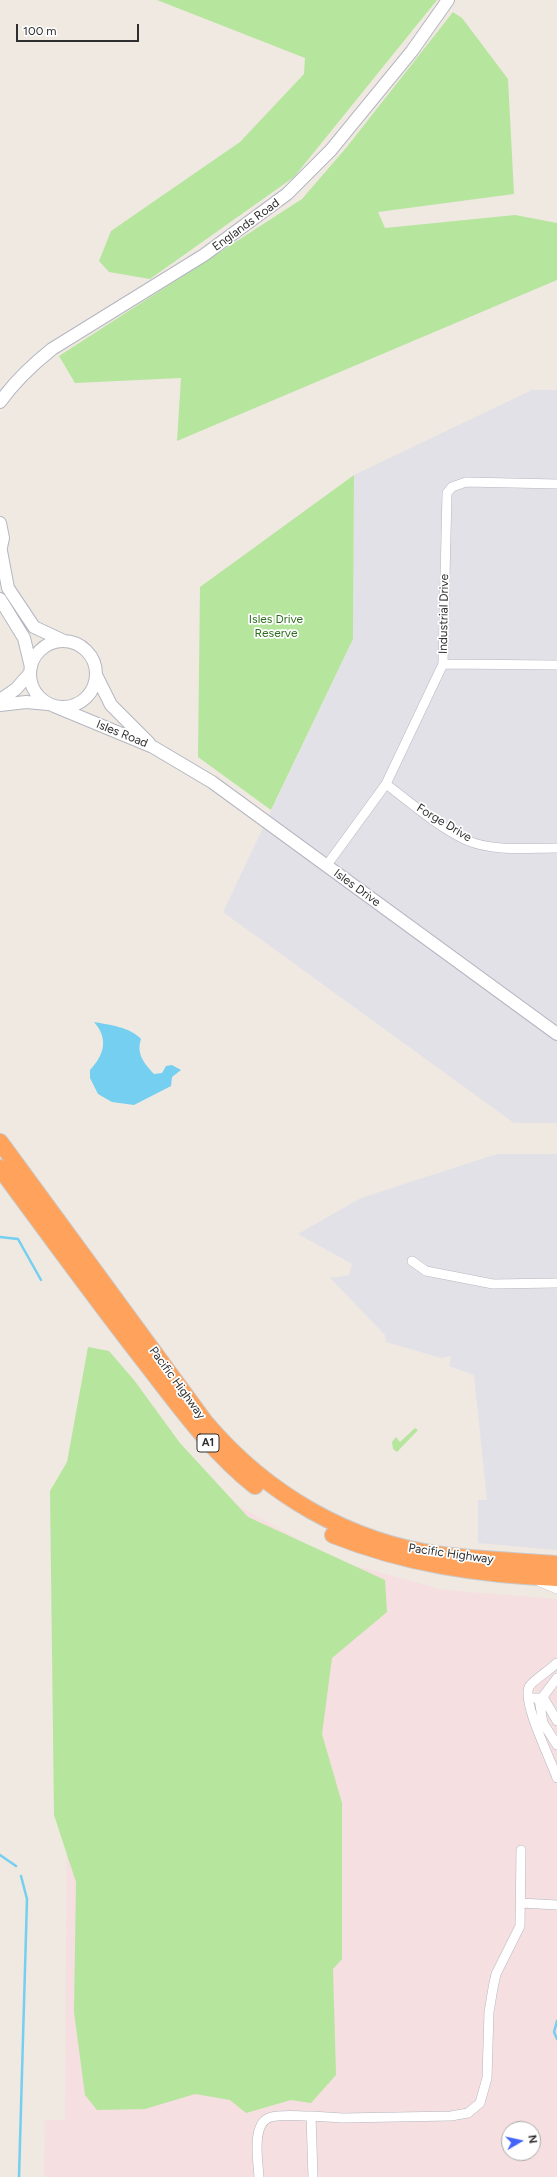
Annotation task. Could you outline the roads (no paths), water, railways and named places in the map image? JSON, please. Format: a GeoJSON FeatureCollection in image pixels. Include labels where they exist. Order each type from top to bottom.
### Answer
{"type":"FeatureCollection","features":[{"type":"Feature","properties":{"kind":"highway","name":"Pacific Highway"},"geometry":{"type":"LineString","coordinates":[[0,1142],[205,1422],[228,1448],[279,1492],[336,1524],[394,1545],[459,1557],[557,1564]]}},
{"type":"Feature","properties":{"kind":"highway","name":"Pacific Highway"},"geometry":{"type":"LineString","coordinates":[[0,1168],[127,1339],[203,1437],[234,1469],[272,1499],[333,1535],[397,1557],[458,1570],[516,1577],[557,1578]]}},
{"type":"Feature","properties":{"kind":"street","name":"Englands Road"},"geometry":{"type":"LineString","coordinates":[[0,402],[13,384],[33,364],[52,349],[204,255],[287,194],[331,150],[412,51],[448,0]]}},
{"type":"Feature","properties":{"kind":"street","name":"Industrial Drive"},"geometry":{"type":"LineString","coordinates":[[326,865],[386,784],[443,664],[447,493],[452,487],[466,482],[557,484]]}},
{"type":"Feature","properties":{"kind":"street"},"geometry":{"type":"LineString","coordinates":[[0,523],[3,538],[0,551],[8,588],[34,627],[64,641],[77,644],[88,652],[95,663],[97,677],[93,690],[85,700],[67,708],[26,702],[0,705]]}},
{"type":"Feature","properties":{"kind":"street"},"geometry":{"type":"LineString","coordinates":[[0,599],[24,638],[34,691],[51,705]]}},
{"type":"Feature","properties":{"kind":"street"},"geometry":{"type":"LineString","coordinates":[[0,700],[16,689],[30,670],[36,655],[45,646],[64,641]]}},
{"type":"Feature","properties":{"kind":"street"},"geometry":{"type":"LineString","coordinates":[[443,664],[557,665]]}},
{"type":"Feature","properties":{"kind":"street","name":"Isles Road"},"geometry":{"type":"LineString","coordinates":[[97,677],[111,705],[153,747]]}},
{"type":"Feature","properties":{"kind":"street","name":"Isles Road"},"geometry":{"type":"LineString","coordinates":[[51,705],[153,747]]}},
{"type":"Feature","properties":{"kind":"street","name":"Isles Drive"},"geometry":{"type":"LineString","coordinates":[[153,747],[212,782],[557,1034]]}},
{"type":"Feature","properties":{"kind":"street","name":"Forge Drive"},"geometry":{"type":"LineString","coordinates":[[386,784],[434,820],[466,840],[492,846],[557,848]]}},
{"type":"Feature","properties":{"kind":"street"},"geometry":{"type":"LineString","coordinates":[[412,1260],[426,1271],[493,1284],[557,1283]]}},
{"type":"Feature","properties":{"kind":"street"},"geometry":{"type":"LineString","coordinates":[[516,1577],[547,1584],[557,1589]]}},
{"type":"Feature","properties":{"kind":"street"},"geometry":{"type":"LineString","coordinates":[[557,1663],[529,1686],[529,1694],[539,1736],[557,1778]]}},
{"type":"Feature","properties":{"kind":"street"},"geometry":{"type":"LineString","coordinates":[[529,1694],[533,1699],[542,1696],[557,1678]]}},
{"type":"Feature","properties":{"kind":"street"},"geometry":{"type":"LineString","coordinates":[[534,1682],[542,1683],[543,1723],[557,1745]]}},
{"type":"Feature","properties":{"kind":"street"},"geometry":{"type":"LineString","coordinates":[[542,1696],[557,1721]]}},
{"type":"Feature","properties":{"kind":"street"},"geometry":{"type":"LineString","coordinates":[[259,2177],[258,2132],[261,2123],[272,2116],[344,2118],[451,2116],[468,2113],[480,2103],[487,2078],[490,2000],[496,1974],[520,1926],[521,1850]]}},
{"type":"Feature","properties":{"kind":"street"},"geometry":{"type":"LineString","coordinates":[[521,1903],[557,1905]]}},
{"type":"Feature","properties":{"kind":"street"},"geometry":{"type":"LineString","coordinates":[[312,2116],[313,2177]]}},
{"type":"Feature","properties":{"kind":"water"},"geometry":{"type":"Polygon","coordinates":[[[94,1022],[126,1029],[141,1039],[140,1054],[154,1074],[162,1073],[166,1066],[172,1065],[181,1070],[172,1077],[171,1086],[134,1105],[112,1102],[98,1094],[90,1078],[90,1070],[99,1059],[103,1047],[103,1041],[99,1028],[94,1022]]]}},
{"type":"Feature","properties":{"kind":"waterway"},"geometry":{"type":"LineString","coordinates":[[0,1237],[18,1239],[41,1280]]}},
{"type":"Feature","properties":{"kind":"waterway"},"geometry":{"type":"LineString","coordinates":[[0,1855],[16,1866]]}},
{"type":"Feature","properties":{"kind":"waterway"},"geometry":{"type":"LineString","coordinates":[[19,2177],[27,1899],[21,1876]]}},
{"type":"Feature","properties":{"kind":"waterway"},"geometry":{"type":"LineString","coordinates":[[557,2021],[554,2032],[557,2039]]}},
{"type":"Feature","properties":{"kind":"park label","name":"Isles Drive Reserve"},"geometry":{"type":"Point","coordinates":[276,626]}}]}
